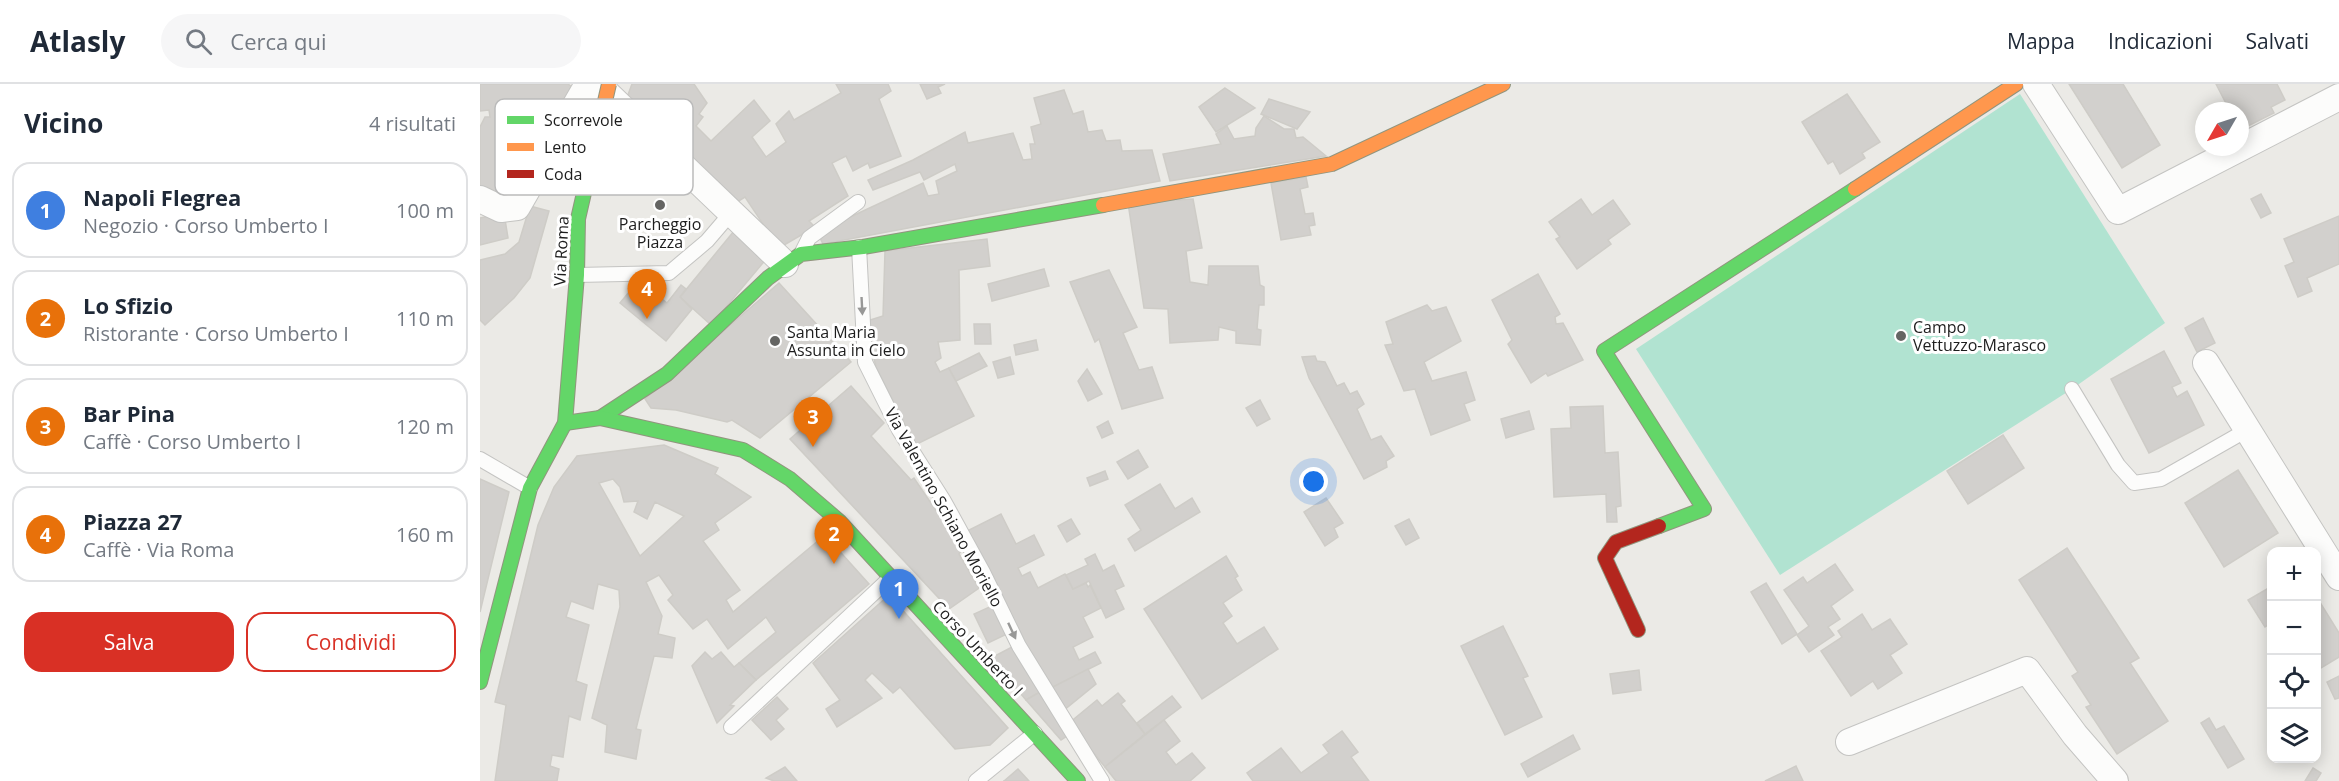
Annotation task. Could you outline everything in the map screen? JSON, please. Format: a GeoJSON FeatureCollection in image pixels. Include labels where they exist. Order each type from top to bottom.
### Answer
{"type":"FeatureCollection","features":[{"type":"Feature","properties":{"kind":"street"},"geometry":{"type":"LineString","coordinates":[[579,99],[588,84]]}},
{"type":"Feature","properties":{"kind":"street"},"geometry":{"type":"LineString","coordinates":[[597,84],[613,99]]}},
{"type":"Feature","properties":{"kind":"street","name":"Via Roma"},"geometry":{"type":"LineString","coordinates":[[606,99],[609,84]]}},
{"type":"Feature","properties":{"kind":"street"},"geometry":{"type":"LineString","coordinates":[[600,418],[667,374],[793,259],[1332,164],[1503,84]]}},
{"type":"Feature","properties":{"kind":"street"},"geometry":{"type":"LineString","coordinates":[[1638,630],[1605,558],[1616,542],[1704,509],[1604,351],[2016,84]]}},
{"type":"Feature","properties":{"kind":"street"},"geometry":{"type":"LineString","coordinates":[[2036,84],[2118,211],[2339,97]]}},
{"type":"Feature","properties":{"kind":"street"},"geometry":{"type":"LineString","coordinates":[[693,176],[731,213],[793,259]]}},
{"type":"Feature","properties":{"kind":"street"},"geometry":{"type":"LineString","coordinates":[[480,199],[501,209],[517,207],[524,195]]}},
{"type":"Feature","properties":{"kind":"street","name":"Via Roma"},"geometry":{"type":"LineString","coordinates":[[565,423],[577,275],[578,219],[583,195]]}},
{"type":"Feature","properties":{"kind":"street"},"geometry":{"type":"LineString","coordinates":[[2205,363],[2339,577]]}},
{"type":"Feature","properties":{"kind":"street","name":"Corso Umberto I"},"geometry":{"type":"LineString","coordinates":[[565,423],[600,418],[743,450],[790,479],[831,514],[1078,781]]}},
{"type":"Feature","properties":{"kind":"street"},"geometry":{"type":"LineString","coordinates":[[480,682],[530,488],[565,423]]}},
{"type":"Feature","properties":{"kind":"street"},"geometry":{"type":"LineString","coordinates":[[1849,742],[2027,670],[2075,735],[2115,781]]}},
{"type":"Feature","properties":{"kind":"lane"},"geometry":{"type":"LineString","coordinates":[[793,259],[809,238],[858,202]]}},
{"type":"Feature","properties":{"kind":"lane"},"geometry":{"type":"LineString","coordinates":[[577,275],[669,273],[707,241],[731,213]]}},
{"type":"Feature","properties":{"kind":"lane","name":"Via Valentino Schiano Moriello"},"geometry":{"type":"LineString","coordinates":[[859,247],[865,362],[899,430],[944,501],[983,572],[1019,646],[1101,781]]}},
{"type":"Feature","properties":{"kind":"lane"},"geometry":{"type":"LineString","coordinates":[[2072,388],[2118,465],[2134,483],[2161,479],[2247,430]]}},
{"type":"Feature","properties":{"kind":"lane"},"geometry":{"type":"LineString","coordinates":[[480,459],[530,488]]}},
{"type":"Feature","properties":{"kind":"lane"},"geometry":{"type":"LineString","coordinates":[[731,727],[891,577]]}},
{"type":"Feature","properties":{"kind":"lane"},"geometry":{"type":"LineString","coordinates":[[976,781],[1035,733]]}},
{"type":"Feature","properties":{"kind":"green space","name":"Campo Vettuzzo-Marasco"},"geometry":{"type":"Polygon","coordinates":[[[2020,94],[2165,323],[2072,389],[1780,575],[1636,349],[2020,94]]]}},
{"type":"Feature","properties":{"kind":"building"},"geometry":{"type":"Polygon","coordinates":[[[480,84],[568,84],[576,90],[568,99],[495,99],[495,195],[506,195],[501,204],[480,194],[480,127],[485,117],[490,117],[489,110],[480,111],[480,84]]]}},
{"type":"Feature","properties":{"kind":"building"},"geometry":{"type":"Polygon","coordinates":[[[632,84],[694,84],[707,103],[699,114],[703,117],[696,126],[711,141],[754,100],[770,121],[752,137],[766,157],[786,142],[776,124],[789,111],[794,120],[841,93],[836,84],[888,84],[891,91],[879,99],[901,156],[870,168],[868,163],[853,171],[846,156],[832,163],[848,196],[809,221],[815,227],[779,248],[745,197],[737,202],[693,162],[693,99],[626,99],[632,84]]]}},
{"type":"Feature","properties":{"kind":"building"},"geometry":{"type":"Polygon","coordinates":[[[920,84],[945,84],[938,87],[941,93],[927,99],[920,84]]]}},
{"type":"Feature","properties":{"kind":"building"},"geometry":{"type":"Polygon","coordinates":[[[2069,84],[2123,84],[2160,145],[2122,168],[2069,84]]]}},
{"type":"Feature","properties":{"kind":"building"},"geometry":{"type":"Polygon","coordinates":[[[2216,84],[2277,84],[2285,100],[2271,107],[2274,113],[2249,126],[2249,102],[2225,102],[2216,84]]]}},
{"type":"Feature","properties":{"kind":"building"},"geometry":{"type":"Polygon","coordinates":[[[1225,88],[1255,108],[1216,132],[1199,107],[1225,88]]]}},
{"type":"Feature","properties":{"kind":"building"},"geometry":{"type":"Polygon","coordinates":[[[1064,90],[1073,114],[1083,111],[1088,132],[1102,130],[1106,141],[1120,140],[1122,151],[1152,150],[1160,181],[823,244],[819,236],[846,219],[923,183],[928,196],[939,194],[936,181],[957,171],[955,164],[924,180],[920,172],[873,190],[868,180],[913,160],[965,132],[968,143],[1013,133],[1023,160],[1032,159],[1030,144],[1035,144],[1031,127],[1041,124],[1034,98],[1064,90]]]}},
{"type":"Feature","properties":{"kind":"building"},"geometry":{"type":"Polygon","coordinates":[[[1847,94],[1880,142],[1862,153],[1865,158],[1840,174],[1833,161],[1828,164],[1802,122],[1847,94]]]}},
{"type":"Feature","properties":{"kind":"building"},"geometry":{"type":"Polygon","coordinates":[[[1269,99],[1310,112],[1297,129],[1261,114],[1269,99]]]}},
{"type":"Feature","properties":{"kind":"building"},"geometry":{"type":"Polygon","coordinates":[[[1264,116],[1284,129],[1294,129],[1296,138],[1303,137],[1326,156],[1170,181],[1163,154],[1221,144],[1216,134],[1227,126],[1234,139],[1255,136],[1256,128],[1264,116]]]}},
{"type":"Feature","properties":{"kind":"building"},"geometry":{"type":"Polygon","coordinates":[[[1306,177],[1308,187],[1300,189],[1305,214],[1313,213],[1315,225],[1309,226],[1311,235],[1281,240],[1271,183],[1306,177]]]}},
{"type":"Feature","properties":{"kind":"building"},"geometry":{"type":"Polygon","coordinates":[[[2261,194],[2271,213],[2261,218],[2251,199],[2261,194]]]}},
{"type":"Feature","properties":{"kind":"building"},"geometry":{"type":"Polygon","coordinates":[[[1193,199],[1202,248],[1186,251],[1190,282],[1208,285],[1209,266],[1258,266],[1260,285],[1264,287],[1264,305],[1259,305],[1257,329],[1261,330],[1260,345],[1236,343],[1236,331],[1219,327],[1218,340],[1170,343],[1168,309],[1144,308],[1128,203],[1193,199]]]}},
{"type":"Feature","properties":{"kind":"building"},"geometry":{"type":"Polygon","coordinates":[[[1581,199],[1592,215],[1613,200],[1630,224],[1608,240],[1611,244],[1577,269],[1556,239],[1560,237],[1549,222],[1581,199]]]}},
{"type":"Feature","properties":{"kind":"building"},"geometry":{"type":"Polygon","coordinates":[[[530,206],[549,211],[530,278],[514,298],[485,325],[480,320],[480,260],[505,254],[519,242],[530,206]]]}},
{"type":"Feature","properties":{"kind":"building"},"geometry":{"type":"Polygon","coordinates":[[[504,213],[508,238],[480,245],[480,218],[504,213]]]}},
{"type":"Feature","properties":{"kind":"building"},"geometry":{"type":"Polygon","coordinates":[[[2339,216],[2339,264],[2307,278],[2312,291],[2298,297],[2285,266],[2294,262],[2284,239],[2339,216]]]}},
{"type":"Feature","properties":{"kind":"building"},"geometry":{"type":"Polygon","coordinates":[[[734,231],[767,258],[711,325],[680,297],[734,231]]]}},
{"type":"Feature","properties":{"kind":"building"},"geometry":{"type":"Polygon","coordinates":[[[987,239],[990,266],[959,270],[960,340],[938,342],[941,358],[935,362],[940,372],[949,368],[974,416],[915,445],[876,367],[870,342],[870,320],[883,316],[885,251],[987,239]]]}},
{"type":"Feature","properties":{"kind":"building"},"geometry":{"type":"Polygon","coordinates":[[[1044,269],[1049,286],[992,301],[988,284],[1044,269]]]}},
{"type":"Feature","properties":{"kind":"building"},"geometry":{"type":"Polygon","coordinates":[[[1109,270],[1137,327],[1123,333],[1139,370],[1152,367],[1163,398],[1122,409],[1099,339],[1095,342],[1070,282],[1109,270]]]}},
{"type":"Feature","properties":{"kind":"building"},"geometry":{"type":"Polygon","coordinates":[[[1538,274],[1560,314],[1555,317],[1556,324],[1563,323],[1583,360],[1548,376],[1546,373],[1531,383],[1508,344],[1512,340],[1492,300],[1538,274]]]}},
{"type":"Feature","properties":{"kind":"building"},"geometry":{"type":"Polygon","coordinates":[[[639,280],[667,303],[681,285],[686,289],[680,297],[692,309],[666,341],[620,303],[639,280]]]}},
{"type":"Feature","properties":{"kind":"building","name":"Santa Maria Assunta in Cielo"},"geometry":{"type":"Polygon","coordinates":[[[779,283],[851,362],[760,438],[732,420],[727,422],[676,410],[651,408],[645,399],[779,283]]]}},
{"type":"Feature","properties":{"kind":"building"},"geometry":{"type":"Polygon","coordinates":[[[1427,305],[1432,311],[1446,307],[1461,341],[1424,362],[1432,381],[1466,372],[1475,400],[1464,404],[1470,420],[1431,435],[1415,389],[1404,391],[1385,345],[1393,344],[1386,322],[1427,305]]]}},
{"type":"Feature","properties":{"kind":"building"},"geometry":{"type":"Polygon","coordinates":[[[2203,318],[2215,343],[2197,352],[2185,328],[2203,318]]]}},
{"type":"Feature","properties":{"kind":"building"},"geometry":{"type":"Polygon","coordinates":[[[974,324],[990,324],[991,344],[975,344],[974,324]]]}},
{"type":"Feature","properties":{"kind":"building"},"geometry":{"type":"Polygon","coordinates":[[[1036,340],[1038,350],[1016,355],[1014,345],[1036,340]]]}},
{"type":"Feature","properties":{"kind":"building"},"geometry":{"type":"Polygon","coordinates":[[[2164,351],[2181,383],[2172,387],[2177,397],[2187,391],[2204,425],[2149,453],[2111,379],[2164,351]]]}},
{"type":"Feature","properties":{"kind":"building"},"geometry":{"type":"Polygon","coordinates":[[[979,353],[987,366],[956,381],[949,368],[979,353]]]}},
{"type":"Feature","properties":{"kind":"building"},"geometry":{"type":"Polygon","coordinates":[[[1315,356],[1317,361],[1325,362],[1337,386],[1344,383],[1350,394],[1357,391],[1364,404],[1357,409],[1371,440],[1381,436],[1394,456],[1386,461],[1387,467],[1364,479],[1309,378],[1302,357],[1315,356]]]}},
{"type":"Feature","properties":{"kind":"building"},"geometry":{"type":"Polygon","coordinates":[[[1010,357],[1014,374],[998,378],[993,362],[1010,357]]]}},
{"type":"Feature","properties":{"kind":"building"},"geometry":{"type":"Polygon","coordinates":[[[1087,369],[1102,394],[1088,401],[1078,381],[1087,369]]]}},
{"type":"Feature","properties":{"kind":"building"},"geometry":{"type":"Polygon","coordinates":[[[851,386],[884,423],[871,436],[911,480],[914,478],[962,549],[959,554],[979,588],[949,609],[790,439],[851,386]]]}},
{"type":"Feature","properties":{"kind":"building"},"geometry":{"type":"Polygon","coordinates":[[[1260,400],[1270,419],[1257,426],[1246,408],[1260,400]]]}},
{"type":"Feature","properties":{"kind":"building"},"geometry":{"type":"Polygon","coordinates":[[[1603,406],[1605,453],[1618,452],[1621,506],[1616,507],[1617,522],[1607,522],[1606,494],[1554,497],[1551,429],[1571,428],[1570,407],[1603,406]]]}},
{"type":"Feature","properties":{"kind":"building"},"geometry":{"type":"Polygon","coordinates":[[[1529,411],[1534,429],[1506,438],[1501,419],[1529,411]]]}},
{"type":"Feature","properties":{"kind":"building"},"geometry":{"type":"Polygon","coordinates":[[[1108,421],[1113,433],[1102,438],[1097,427],[1108,421]]]}},
{"type":"Feature","properties":{"kind":"building"},"geometry":{"type":"Polygon","coordinates":[[[2003,435],[2024,468],[1968,504],[1947,471],[2003,435]]]}},
{"type":"Feature","properties":{"kind":"building"},"geometry":{"type":"Polygon","coordinates":[[[664,445],[718,468],[715,474],[751,497],[715,523],[719,530],[703,541],[740,590],[726,600],[733,612],[825,535],[869,584],[756,680],[739,663],[776,632],[766,617],[728,649],[707,619],[693,629],[668,600],[673,595],[659,575],[646,582],[662,616],[658,634],[675,638],[672,658],[654,656],[636,729],[641,730],[636,759],[605,752],[607,725],[592,718],[620,607],[619,590],[598,584],[593,609],[571,601],[566,617],[589,625],[576,681],[587,685],[580,720],[569,716],[563,757],[552,755],[550,766],[559,769],[557,781],[495,781],[506,705],[495,702],[538,525],[554,487],[577,456],[664,445]],[[613,479],[599,483],[640,556],[684,516],[655,502],[647,519],[634,512],[638,501],[624,502],[620,487],[613,479]]]}},
{"type":"Feature","properties":{"kind":"building"},"geometry":{"type":"Polygon","coordinates":[[[1138,450],[1148,467],[1128,479],[1117,462],[1138,450]]]}},
{"type":"Feature","properties":{"kind":"building"},"geometry":{"type":"Polygon","coordinates":[[[2238,470],[2278,533],[2224,567],[2185,503],[2238,470]]]}},
{"type":"Feature","properties":{"kind":"building"},"geometry":{"type":"Polygon","coordinates":[[[1105,471],[1108,479],[1090,486],[1087,478],[1105,471]]]}},
{"type":"Feature","properties":{"kind":"building"},"geometry":{"type":"Polygon","coordinates":[[[480,479],[509,492],[480,612],[480,479]]]}},
{"type":"Feature","properties":{"kind":"building"},"geometry":{"type":"Polygon","coordinates":[[[1160,484],[1175,509],[1192,498],[1200,512],[1135,551],[1128,539],[1141,530],[1125,505],[1160,484]]]}},
{"type":"Feature","properties":{"kind":"building"},"geometry":{"type":"Polygon","coordinates":[[[1326,498],[1343,523],[1334,528],[1338,537],[1325,546],[1304,512],[1326,498]]]}},
{"type":"Feature","properties":{"kind":"building"},"geometry":{"type":"Polygon","coordinates":[[[1001,514],[1016,544],[1034,535],[1044,555],[1018,568],[1022,576],[1030,572],[1038,588],[1065,574],[1073,589],[1086,583],[1088,587],[1090,585],[1101,608],[1083,617],[1093,637],[1073,647],[1079,660],[1095,652],[1101,663],[1051,688],[1023,642],[967,531],[1001,514]]]}},
{"type":"Feature","properties":{"kind":"building"},"geometry":{"type":"Polygon","coordinates":[[[1071,519],[1080,534],[1067,542],[1058,526],[1071,519]]]}},
{"type":"Feature","properties":{"kind":"building"},"geometry":{"type":"Polygon","coordinates":[[[1409,519],[1419,538],[1406,545],[1395,526],[1409,519]]]}},
{"type":"Feature","properties":{"kind":"building"},"geometry":{"type":"Polygon","coordinates":[[[2067,548],[2139,658],[2130,663],[2168,721],[2117,754],[2086,707],[2091,705],[2072,676],[2078,672],[2019,580],[2067,548]]]}},
{"type":"Feature","properties":{"kind":"building"},"geometry":{"type":"Polygon","coordinates":[[[1095,554],[1103,571],[1114,565],[1124,586],[1115,590],[1124,609],[1106,618],[1089,581],[1073,589],[1066,575],[1088,565],[1085,559],[1095,554]]]}},
{"type":"Feature","properties":{"kind":"building"},"geometry":{"type":"Polygon","coordinates":[[[1226,556],[1238,576],[1235,578],[1242,590],[1223,603],[1232,616],[1223,623],[1237,644],[1264,627],[1278,649],[1202,699],[1144,609],[1226,556]]]}},
{"type":"Feature","properties":{"kind":"building"},"geometry":{"type":"Polygon","coordinates":[[[1835,564],[1853,590],[1831,606],[1840,619],[1828,627],[1834,635],[1809,652],[1797,635],[1809,626],[1784,590],[1803,577],[1807,583],[1835,564]]]}},
{"type":"Feature","properties":{"kind":"building"},"geometry":{"type":"Polygon","coordinates":[[[1766,583],[1797,634],[1782,644],[1751,592],[1766,583]]]}},
{"type":"Feature","properties":{"kind":"building"},"geometry":{"type":"Polygon","coordinates":[[[2267,589],[2267,626],[2265,627],[2248,600],[2267,589]]]}},
{"type":"Feature","properties":{"kind":"building"},"geometry":{"type":"Polygon","coordinates":[[[889,595],[1008,728],[990,745],[955,749],[900,687],[893,693],[872,673],[865,680],[882,698],[837,727],[826,709],[840,700],[813,663],[889,595]]]}},
{"type":"Feature","properties":{"kind":"building"},"geometry":{"type":"Polygon","coordinates":[[[2321,604],[2339,633],[2339,657],[2321,668],[2321,604]]]}},
{"type":"Feature","properties":{"kind":"building"},"geometry":{"type":"Polygon","coordinates":[[[994,605],[1007,634],[988,643],[974,614],[994,605]]]}},
{"type":"Feature","properties":{"kind":"building"},"geometry":{"type":"Polygon","coordinates":[[[1862,614],[1872,630],[1890,619],[1907,644],[1890,655],[1902,673],[1878,689],[1873,681],[1851,696],[1821,651],[1842,637],[1838,631],[1862,614]]]}},
{"type":"Feature","properties":{"kind":"building"},"geometry":{"type":"Polygon","coordinates":[[[1503,626],[1528,676],[1523,678],[1542,717],[1505,735],[1461,646],[1503,626]]]}},
{"type":"Feature","properties":{"kind":"building"},"geometry":{"type":"Polygon","coordinates":[[[1012,647],[1040,692],[1026,700],[991,658],[1012,647]]]}},
{"type":"Feature","properties":{"kind":"building"},"geometry":{"type":"Polygon","coordinates":[[[705,652],[712,659],[721,652],[734,667],[739,663],[756,680],[730,705],[734,706],[717,723],[692,666],[705,652]]]}},
{"type":"Feature","properties":{"kind":"building"},"geometry":{"type":"Polygon","coordinates":[[[1088,669],[1096,684],[1064,710],[1051,688],[1088,669]]]}},
{"type":"Feature","properties":{"kind":"building"},"geometry":{"type":"Polygon","coordinates":[[[1639,670],[1641,690],[1613,694],[1610,674],[1639,670]]]}},
{"type":"Feature","properties":{"kind":"building"},"geometry":{"type":"Polygon","coordinates":[[[2339,676],[2339,698],[2335,699],[2327,682],[2339,676]]]}},
{"type":"Feature","properties":{"kind":"building"},"geometry":{"type":"Polygon","coordinates":[[[1040,692],[1067,736],[1061,740],[1026,700],[1040,692]]]}},
{"type":"Feature","properties":{"kind":"building"},"geometry":{"type":"Polygon","coordinates":[[[1118,693],[1125,701],[1121,704],[1145,734],[1105,767],[1069,723],[1097,700],[1102,706],[1118,693]]]}},
{"type":"Feature","properties":{"kind":"building"},"geometry":{"type":"Polygon","coordinates":[[[1172,696],[1181,707],[1145,734],[1137,723],[1172,696]]]}},
{"type":"Feature","properties":{"kind":"building"},"geometry":{"type":"Polygon","coordinates":[[[777,697],[788,709],[776,720],[784,729],[771,740],[752,720],[777,697]]]}},
{"type":"Feature","properties":{"kind":"building"},"geometry":{"type":"Polygon","coordinates":[[[2209,718],[2216,730],[2224,726],[2244,759],[2228,768],[2201,723],[2209,718]]]}},
{"type":"Feature","properties":{"kind":"building"},"geometry":{"type":"Polygon","coordinates":[[[1164,720],[1180,741],[1166,752],[1176,765],[1192,753],[1205,768],[1190,781],[1116,781],[1105,767],[1164,720]]]}},
{"type":"Feature","properties":{"kind":"building"},"geometry":{"type":"Polygon","coordinates":[[[1342,731],[1358,752],[1351,757],[1369,781],[1253,781],[1247,773],[1281,748],[1301,773],[1329,753],[1323,745],[1342,731]]]}},
{"type":"Feature","properties":{"kind":"building"},"geometry":{"type":"Polygon","coordinates":[[[1573,735],[1580,749],[1528,777],[1521,764],[1573,735]]]}},
{"type":"Feature","properties":{"kind":"building"},"geometry":{"type":"Polygon","coordinates":[[[1796,766],[1803,781],[1765,781],[1796,766]]]}},
{"type":"Feature","properties":{"kind":"building"},"geometry":{"type":"Polygon","coordinates":[[[785,767],[797,781],[774,781],[766,778],[785,767]]]}},
{"type":"Feature","properties":{"kind":"building"},"geometry":{"type":"Polygon","coordinates":[[[2313,768],[2321,773],[2316,781],[2305,781],[2313,768]]]}},
{"type":"Feature","properties":{"kind":"building"},"geometry":{"type":"Polygon","coordinates":[[[1018,769],[1029,781],[1004,781],[1018,769]]]}},
{"type":"Feature","properties":{"kind":"traffic: fast"},"geometry":{"type":"LineString","coordinates":[[1659,526],[1704,509],[1604,351],[1855,189]]}},
{"type":"Feature","properties":{"kind":"traffic: fast"},"geometry":{"type":"LineString","coordinates":[[480,682],[530,488],[565,423],[577,275],[578,219],[583,195]]}},
{"type":"Feature","properties":{"kind":"traffic: fast"},"geometry":{"type":"LineString","coordinates":[[600,418],[667,374],[768,278],[801,254],[863,247],[1103,205]]}},
{"type":"Feature","properties":{"kind":"traffic: fast"},"geometry":{"type":"LineString","coordinates":[[565,423],[600,418],[743,450],[790,479],[839,521],[1078,781]]}},
{"type":"Feature","properties":{"kind":"traffic: slow"},"geometry":{"type":"LineString","coordinates":[[606,99],[609,84]]}},
{"type":"Feature","properties":{"kind":"traffic: slow"},"geometry":{"type":"LineString","coordinates":[[1103,205],[1332,164],[1503,84]]}},
{"type":"Feature","properties":{"kind":"traffic: slow"},"geometry":{"type":"LineString","coordinates":[[1855,189],[2016,84]]}},
{"type":"Feature","properties":{"kind":"traffic: jam"},"geometry":{"type":"LineString","coordinates":[[1638,630],[1605,558],[1616,542],[1659,526]]}},
{"type":"Feature","properties":{"kind":"place","name":"Parcheggio Piazza"},"geometry":{"type":"Point","coordinates":[660,205]}},
{"type":"Feature","properties":{"kind":"place","name":"Piazza 27"},"geometry":{"type":"Point","coordinates":[647,319]}},
{"type":"Feature","properties":{"kind":"place","name":"Campo Vettuzzo-Marasco"},"geometry":{"type":"Point","coordinates":[1901,336]}},
{"type":"Feature","properties":{"kind":"place","name":"Santa Maria Assunta in Cielo"},"geometry":{"type":"Point","coordinates":[775,341]}},
{"type":"Feature","properties":{"kind":"place","name":"Bar Pina"},"geometry":{"type":"Point","coordinates":[813,447]}},
{"type":"Feature","properties":{"kind":"place","name":"Lo Sfizio"},"geometry":{"type":"Point","coordinates":[834,564]}},
{"type":"Feature","properties":{"kind":"place","name":"Napoli Flegrea"},"geometry":{"type":"Point","coordinates":[899,619]}}]}
